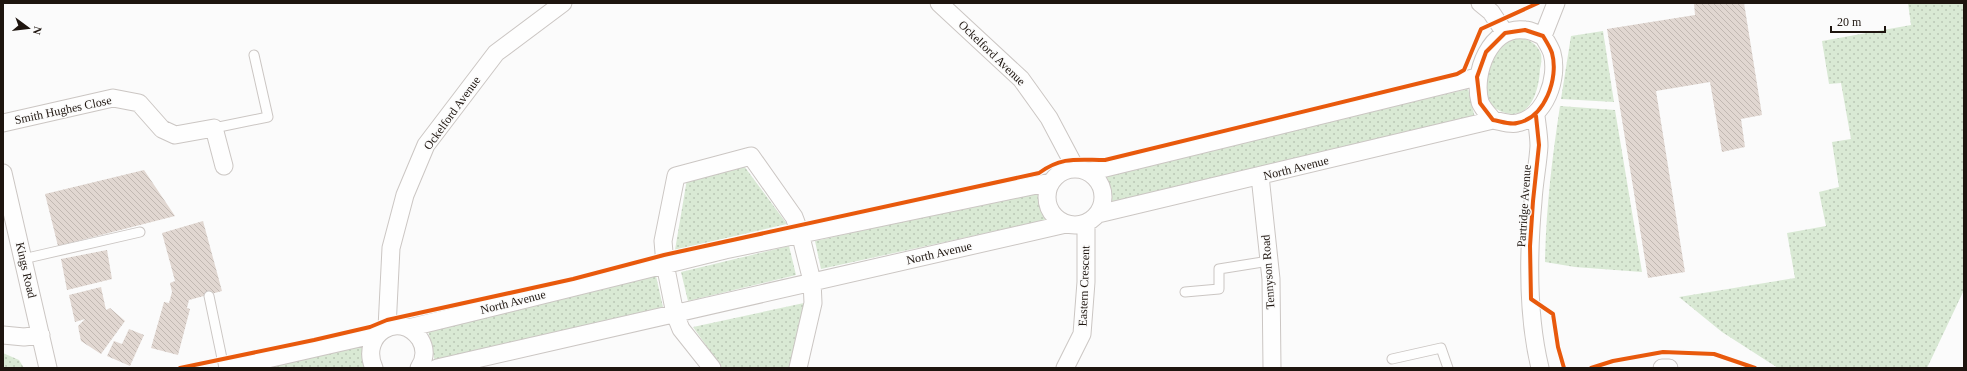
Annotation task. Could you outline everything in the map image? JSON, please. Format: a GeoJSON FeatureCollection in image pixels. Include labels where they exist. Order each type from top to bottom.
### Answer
{"type":"FeatureCollection","features":[{"type":"Feature","properties":{"kind":"street","name":"Ockelford Avenue"},"geometry":{"type":"LineString","coordinates":[[382,331],[391,248],[406,195],[426,145],[496,53],[563,3]]}},
{"type":"Feature","properties":{"kind":"street","name":"Ockelford Avenue"},"geometry":{"type":"LineString","coordinates":[[939,3],[1021,79],[1049,118],[1082,170]]}},
{"type":"Feature","properties":{"kind":"street"},"geometry":{"type":"LineString","coordinates":[[1480,3],[1491,12],[1505,32]]}},
{"type":"Feature","properties":{"kind":"street"},"geometry":{"type":"LineString","coordinates":[[1543,36],[1556,3]]}},
{"type":"Feature","properties":{"kind":"street"},"geometry":{"type":"LineString","coordinates":[[1525,30],[1543,36],[1552,53],[1553,75],[1547,100],[1536,116],[1517,124],[1493,120],[1480,103],[1478,77],[1486,52],[1505,32],[1525,30]]}},
{"type":"Feature","properties":{"kind":"street","name":"North Avenue"},"geometry":{"type":"LineString","coordinates":[[228,368],[401,326],[408,328],[665,264],[800,233],[1051,182],[1063,171],[1082,170],[1478,77]]}},
{"type":"Feature","properties":{"kind":"street","name":"Smith Hughes Close"},"geometry":{"type":"LineString","coordinates":[[3,123],[113,98],[139,103],[162,129],[176,135],[214,128]]}},
{"type":"Feature","properties":{"kind":"street","name":"Partridge Avenue"},"geometry":{"type":"LineString","coordinates":[[1536,116],[1539,145],[1533,201],[1531,284],[1532,328],[1540,368]]}},
{"type":"Feature","properties":{"kind":"street","name":"North Avenue"},"geometry":{"type":"LineString","coordinates":[[437,368],[1066,224],[1073,225],[1092,218],[1260,176],[1493,120]]}},
{"type":"Feature","properties":{"kind":"street"},"geometry":{"type":"LineString","coordinates":[[214,128],[224,166]]}},
{"type":"Feature","properties":{"kind":"street"},"geometry":{"type":"LineString","coordinates":[[712,368],[681,329],[675,314],[665,264],[664,241],[676,176],[751,156],[794,217],[800,233],[812,282],[813,303],[798,368]]}},
{"type":"Feature","properties":{"kind":"street"},"geometry":{"type":"LineString","coordinates":[[1082,170],[1095,176],[1103,191],[1103,205],[1092,218]]}},
{"type":"Feature","properties":{"kind":"street","name":"Kings Road"},"geometry":{"type":"LineString","coordinates":[[3,173],[48,368]]}},
{"type":"Feature","properties":{"kind":"street","name":"Tennyson Road"},"geometry":{"type":"LineString","coordinates":[[1260,176],[1269,261],[1272,368]]}},
{"type":"Feature","properties":{"kind":"street"},"geometry":{"type":"LineString","coordinates":[[1051,182],[1047,196],[1048,204],[1052,213],[1066,224]]}},
{"type":"Feature","properties":{"kind":"street","name":"Eastern Crescent"},"geometry":{"type":"LineString","coordinates":[[1065,368],[1082,334],[1092,218]]}},
{"type":"Feature","properties":{"kind":"street"},"geometry":{"type":"LineString","coordinates":[[408,328],[415,332],[423,344],[423,362],[419,368]]}},
{"type":"Feature","properties":{"kind":"street"},"geometry":{"type":"LineString","coordinates":[[374,368],[369,352],[374,339],[382,331]]}},
{"type":"Feature","properties":{"kind":"street"},"geometry":{"type":"LineString","coordinates":[[3,335],[24,337],[41,335]]}},
{"type":"Feature","properties":{"kind":"street"},"geometry":{"type":"LineString","coordinates":[[1662,368],[1669,368]]}},
{"type":"Feature","properties":{"kind":"lane"},"geometry":{"type":"LineString","coordinates":[[214,128],[268,117],[254,55]]}},
{"type":"Feature","properties":{"kind":"lane"},"geometry":{"type":"LineString","coordinates":[[23,259],[140,232]]}},
{"type":"Feature","properties":{"kind":"lane"},"geometry":{"type":"LineString","coordinates":[[1185,292],[1219,289],[1219,270],[1269,261]]}},
{"type":"Feature","properties":{"kind":"lane"},"geometry":{"type":"LineString","coordinates":[[209,296],[224,368]]}},
{"type":"Feature","properties":{"kind":"lane"},"geometry":{"type":"LineString","coordinates":[[1392,359],[1441,348],[1448,368]]}},
{"type":"Feature","properties":{"kind":"green space"},"geometry":{"type":"Polygon","coordinates":[[[1908,3],[1964,3],[1964,290],[1927,368],[1778,368],[1722,332],[1679,297],[1795,278],[1787,233],[1826,226],[1819,192],[1839,187],[1832,142],[1851,139],[1841,83],[1829,84],[1822,41],[1911,25],[1908,3]]]}},
{"type":"Feature","properties":{"kind":"green space"},"geometry":{"type":"Polygon","coordinates":[[[1603,31],[1614,102],[1561,99],[1571,36],[1603,31]]]}},
{"type":"Feature","properties":{"kind":"green space"},"geometry":{"type":"Polygon","coordinates":[[[1515,37],[1531,41],[1537,46],[1541,54],[1541,59],[1538,87],[1531,103],[1526,109],[1519,113],[1510,114],[1500,111],[1489,103],[1486,99],[1485,86],[1488,69],[1499,46],[1503,42],[1515,37]]]}},
{"type":"Feature","properties":{"kind":"green space"},"geometry":{"type":"Polygon","coordinates":[[[1468,89],[1475,118],[1112,203],[1105,174],[1468,89]]]}},
{"type":"Feature","properties":{"kind":"green space"},"geometry":{"type":"Polygon","coordinates":[[[1560,106],[1615,110],[1642,272],[1575,267],[1545,262],[1550,184],[1560,106]]]}},
{"type":"Feature","properties":{"kind":"green space"},"geometry":{"type":"Polygon","coordinates":[[[744,166],[787,224],[675,250],[687,179],[744,166]]]}},
{"type":"Feature","properties":{"kind":"green space"},"geometry":{"type":"Polygon","coordinates":[[[1039,191],[1045,220],[821,269],[815,241],[1039,191]]]}},
{"type":"Feature","properties":{"kind":"green space"},"geometry":{"type":"Polygon","coordinates":[[[789,246],[796,275],[688,301],[681,272],[789,246]]]}},
{"type":"Feature","properties":{"kind":"green space"},"geometry":{"type":"Polygon","coordinates":[[[656,276],[663,307],[435,362],[428,330],[656,276]]]}},
{"type":"Feature","properties":{"kind":"green space"},"geometry":{"type":"Polygon","coordinates":[[[804,303],[793,367],[722,368],[693,327],[804,303]]]}},
{"type":"Feature","properties":{"kind":"green space"},"geometry":{"type":"Polygon","coordinates":[[[361,344],[367,368],[261,368],[361,344]]]}},
{"type":"Feature","properties":{"kind":"green space"},"geometry":{"type":"Polygon","coordinates":[[[3,353],[19,360],[24,368],[3,368],[3,353]]]}},
{"type":"Feature","properties":{"kind":"building"},"geometry":{"type":"Polygon","coordinates":[[[1694,3],[1744,3],[1762,115],[1741,119],[1745,147],[1722,152],[1710,82],[1656,91],[1685,272],[1648,278],[1607,29],[1695,15],[1694,3]]]}},
{"type":"Feature","properties":{"kind":"building"},"geometry":{"type":"Polygon","coordinates":[[[144,170],[175,216],[58,246],[45,194],[144,170]]]}},
{"type":"Feature","properties":{"kind":"building"},"geometry":{"type":"Polygon","coordinates":[[[203,221],[222,291],[189,300],[187,308],[190,309],[178,355],[151,348],[164,302],[169,303],[172,292],[170,283],[175,281],[162,233],[203,221]]]}},
{"type":"Feature","properties":{"kind":"building"},"geometry":{"type":"Polygon","coordinates":[[[107,250],[112,279],[67,290],[61,259],[107,250]]]}},
{"type":"Feature","properties":{"kind":"building"},"geometry":{"type":"Polygon","coordinates":[[[101,287],[106,310],[110,308],[125,321],[101,354],[81,341],[78,326],[85,319],[75,322],[69,295],[101,287]]]}},
{"type":"Feature","properties":{"kind":"building"},"geometry":{"type":"Polygon","coordinates":[[[129,329],[144,335],[130,366],[107,356],[114,341],[122,344],[129,329]]]}},
{"type":"Feature","properties":{"kind":"cycle path"},"geometry":{"type":"LineString","coordinates":[[180,368],[370,327],[387,320],[573,279],[664,255],[1039,173],[1063,161],[1105,160],[1457,74],[1464,70],[1481,29],[1538,3]]}},
{"type":"Feature","properties":{"kind":"cycle path"},"geometry":{"type":"LineString","coordinates":[[1525,30],[1543,36],[1552,53],[1554,63],[1553,74],[1548,96],[1542,105],[1527,120],[1517,123],[1493,120],[1480,103],[1477,77],[1486,52],[1505,33],[1525,30]]}},
{"type":"Feature","properties":{"kind":"cycle path"},"geometry":{"type":"LineString","coordinates":[[1536,116],[1539,145],[1530,246],[1531,299],[1553,314],[1558,347],[1564,368]]}},
{"type":"Feature","properties":{"kind":"cycle path"},"geometry":{"type":"LineString","coordinates":[[1591,368],[1613,361],[1663,352],[1714,354],[1755,368]]}}]}
